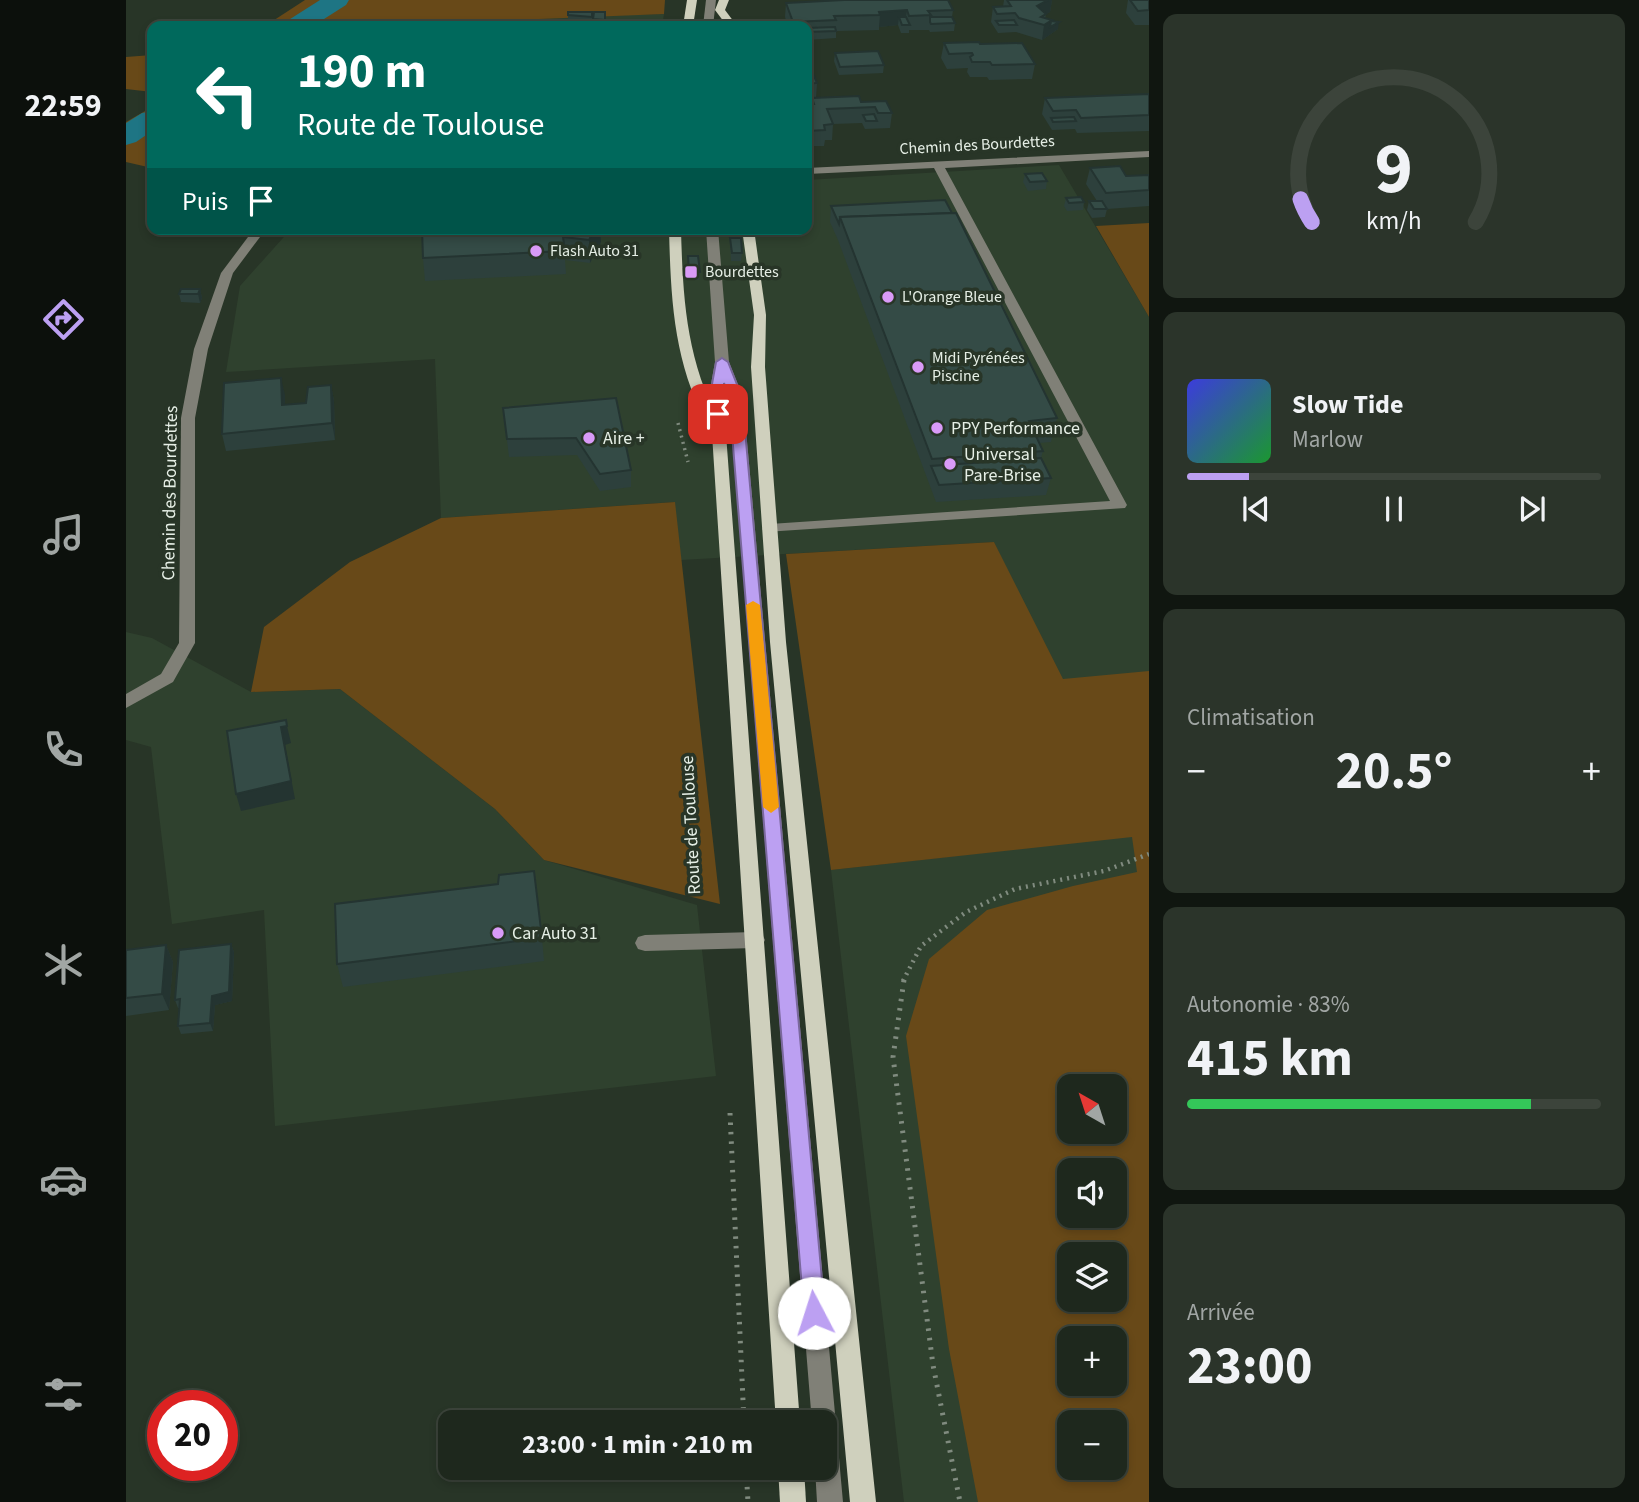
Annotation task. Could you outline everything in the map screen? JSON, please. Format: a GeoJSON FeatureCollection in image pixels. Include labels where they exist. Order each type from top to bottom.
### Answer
{"type":"FeatureCollection","features":[{"type":"Feature","properties":{"kind":"main road"},"geometry":{"type":"LineString","coordinates":[[689,21],[692,0]]}},
{"type":"Feature","properties":{"kind":"main road"},"geometry":{"type":"LineString","coordinates":[[722,5],[730,21]]}},
{"type":"Feature","properties":{"kind":"main road"},"geometry":{"type":"LineString","coordinates":[[675,235],[677,306],[685,362],[705,412],[719,434],[787,1410]]}},
{"type":"Feature","properties":{"kind":"main road"},"geometry":{"type":"LineString","coordinates":[[749,235],[760,315],[758,367],[781,669],[863,1502]]}},
{"type":"Feature","properties":{"kind":"main road"},"geometry":{"type":"LineString","coordinates":[[792,1480],[793,1502]]}},
{"type":"Feature","properties":{"kind":"street"},"geometry":{"type":"LineString","coordinates":[[708,21],[711,0]]}},
{"type":"Feature","properties":{"kind":"street"},"geometry":{"type":"LineString","coordinates":[[711,21],[717,16],[722,5]]}},
{"type":"Feature","properties":{"kind":"street","name":"Chemin des Bourdettes"},"geometry":{"type":"LineString","coordinates":[[812,171],[1149,154]]}},
{"type":"Feature","properties":{"kind":"street"},"geometry":{"type":"LineString","coordinates":[[770,528],[1120,505],[937,164]]}},
{"type":"Feature","properties":{"kind":"street","name":"Chemin des Bourdettes"},"geometry":{"type":"LineString","coordinates":[[126,702],[167,678],[187,643],[188,418],[201,349],[227,273],[256,235]]}},
{"type":"Feature","properties":{"kind":"street"},"geometry":{"type":"LineString","coordinates":[[712,235],[722,362],[716,395],[719,434]]}},
{"type":"Feature","properties":{"kind":"street"},"geometry":{"type":"LineString","coordinates":[[722,362],[736,397],[823,1410]]}},
{"type":"Feature","properties":{"kind":"street"},"geometry":{"type":"LineString","coordinates":[[645,943],[755,940]]}},
{"type":"Feature","properties":{"kind":"street"},"geometry":{"type":"LineString","coordinates":[[828,1480],[830,1502]]}},
{"type":"Feature","properties":{"kind":"path"},"geometry":{"type":"LineString","coordinates":[[675,412],[691,474]]}},
{"type":"Feature","properties":{"kind":"path"},"geometry":{"type":"LineString","coordinates":[[960,1502],[933,1365],[893,1057],[901,985],[921,946],[966,912],[1015,888],[1104,871],[1149,854]]}},
{"type":"Feature","properties":{"kind":"path"},"geometry":{"type":"LineString","coordinates":[[729,1106],[743,1410]]}},
{"type":"Feature","properties":{"kind":"path"},"geometry":{"type":"LineString","coordinates":[[747,1480],[748,1502]]}},
{"type":"Feature","properties":{"kind":"shaded area"},"geometry":{"type":"Polygon","coordinates":[[[305,0],[665,0],[664,14],[488,21],[273,21],[305,0]]]}},
{"type":"Feature","properties":{"kind":"shaded area"},"geometry":{"type":"Polygon","coordinates":[[[664,14],[663,21],[477,21],[664,14]]]}},
{"type":"Feature","properties":{"kind":"shaded area"},"geometry":{"type":"Polygon","coordinates":[[[147,55],[147,91],[126,89],[126,57],[147,55]]]}},
{"type":"Feature","properties":{"kind":"shaded area"},"geometry":{"type":"Polygon","coordinates":[[[147,110],[147,167],[126,162],[126,122],[147,110]]]}},
{"type":"Feature","properties":{"kind":"shaded area"},"geometry":{"type":"Polygon","coordinates":[[[1059,165],[1149,317],[1149,1502],[904,1502],[831,870],[1131,836],[994,542],[681,560],[674,502],[441,518],[435,359],[226,372],[240,286],[286,235],[812,235],[812,180],[1059,165]]]}},
{"type":"Feature","properties":{"kind":"shaded area"},"geometry":{"type":"Polygon","coordinates":[[[1149,223],[1149,317],[1096,226],[1149,223]]]}},
{"type":"Feature","properties":{"kind":"shaded area"},"geometry":{"type":"Polygon","coordinates":[[[675,502],[720,904],[544,860],[495,809],[340,689],[251,692],[264,627],[350,562],[441,518],[675,502]]]}},
{"type":"Feature","properties":{"kind":"shaded area"},"geometry":{"type":"Polygon","coordinates":[[[994,542],[1063,679],[1149,671],[1149,1502],[978,1502],[949,1349],[906,1036],[929,959],[987,910],[1073,886],[1137,872],[1132,837],[831,870],[786,554],[994,542]]]}},
{"type":"Feature","properties":{"kind":"shaded area"},"geometry":{"type":"Polygon","coordinates":[[[126,632],[152,638],[251,692],[340,689],[495,809],[544,860],[697,905],[716,1076],[275,1126],[264,910],[172,924],[151,747],[126,740],[126,632]]]}},
{"type":"Feature","properties":{"kind":"building"},"geometry":{"type":"Polygon","coordinates":[[[948,0],[953,10],[928,11],[931,15],[909,16],[907,10],[879,12],[880,15],[834,16],[836,20],[793,21],[786,3],[948,0]]]}},
{"type":"Feature","properties":{"kind":"building"},"geometry":{"type":"Polygon","coordinates":[[[1007,0],[1048,0],[1037,6],[1046,14],[1041,17],[1052,20],[1044,25],[1019,18],[1015,13],[997,14],[993,7],[1011,6],[1007,0]]]}},
{"type":"Feature","properties":{"kind":"building"},"geometry":{"type":"Polygon","coordinates":[[[1130,0],[1149,0],[1149,10],[1138,11],[1130,0]]]}},
{"type":"Feature","properties":{"kind":"building"},"geometry":{"type":"Polygon","coordinates":[[[568,12],[592,12],[592,17],[568,15],[568,12]]]}},
{"type":"Feature","properties":{"kind":"building"},"geometry":{"type":"Polygon","coordinates":[[[594,12],[605,12],[605,20],[593,19],[594,12]]]}},
{"type":"Feature","properties":{"kind":"building"},"geometry":{"type":"Polygon","coordinates":[[[899,17],[906,17],[910,25],[902,25],[899,17]]]}},
{"type":"Feature","properties":{"kind":"building"},"geometry":{"type":"Polygon","coordinates":[[[930,17],[952,17],[955,23],[931,24],[930,17]]]}},
{"type":"Feature","properties":{"kind":"building"},"geometry":{"type":"Polygon","coordinates":[[[1014,20],[1017,25],[999,25],[996,21],[1014,20]]]}},
{"type":"Feature","properties":{"kind":"building"},"geometry":{"type":"Polygon","coordinates":[[[835,27],[836,31],[812,32],[812,28],[835,27]]]}},
{"type":"Feature","properties":{"kind":"building"},"geometry":{"type":"Polygon","coordinates":[[[944,43],[1022,43],[1035,64],[992,65],[990,62],[972,62],[972,53],[949,54],[944,43]]]}},
{"type":"Feature","properties":{"kind":"building"},"geometry":{"type":"Polygon","coordinates":[[[878,51],[884,65],[840,67],[835,53],[878,51]]]}},
{"type":"Feature","properties":{"kind":"building"},"geometry":{"type":"Polygon","coordinates":[[[812,71],[817,83],[812,84],[812,71]]]}},
{"type":"Feature","properties":{"kind":"building"},"geometry":{"type":"Polygon","coordinates":[[[1149,94],[1149,115],[1081,118],[1076,110],[1053,111],[1045,98],[1149,94]]]}},
{"type":"Feature","properties":{"kind":"building"},"geometry":{"type":"Polygon","coordinates":[[[859,96],[861,102],[886,101],[892,113],[878,113],[875,107],[827,109],[833,124],[824,125],[825,130],[812,131],[812,98],[859,96]]]}},
{"type":"Feature","properties":{"kind":"building"},"geometry":{"type":"Polygon","coordinates":[[[874,114],[877,121],[866,121],[863,115],[874,114]]]}},
{"type":"Feature","properties":{"kind":"building"},"geometry":{"type":"Polygon","coordinates":[[[1074,117],[1076,121],[1053,122],[1051,118],[1074,117]]]}},
{"type":"Feature","properties":{"kind":"building"},"geometry":{"type":"Polygon","coordinates":[[[1120,166],[1126,176],[1149,175],[1149,190],[1106,193],[1090,168],[1120,166]]]}},
{"type":"Feature","properties":{"kind":"building"},"geometry":{"type":"Polygon","coordinates":[[[1042,173],[1047,181],[1030,182],[1025,174],[1042,173]]]}},
{"type":"Feature","properties":{"kind":"building"},"geometry":{"type":"Polygon","coordinates":[[[1081,197],[1084,202],[1069,203],[1066,198],[1081,197]]]}},
{"type":"Feature","properties":{"kind":"building"},"geometry":{"type":"Polygon","coordinates":[[[945,200],[952,213],[840,217],[839,224],[831,206],[945,200]]]}},
{"type":"Feature","properties":{"kind":"building"},"geometry":{"type":"Polygon","coordinates":[[[1089,201],[1102,201],[1107,209],[1094,209],[1089,201]]]}},
{"type":"Feature","properties":{"kind":"building"},"geometry":{"type":"Polygon","coordinates":[[[956,213],[1057,418],[1029,421],[1043,451],[932,459],[840,217],[956,213]]]}},
{"type":"Feature","properties":{"kind":"building"},"geometry":{"type":"Polygon","coordinates":[[[422,235],[592,235],[589,240],[563,237],[565,251],[423,258],[422,235]]]}},
{"type":"Feature","properties":{"kind":"building"},"geometry":{"type":"Polygon","coordinates":[[[730,238],[741,238],[742,253],[732,253],[730,238]]]}},
{"type":"Feature","properties":{"kind":"building"},"geometry":{"type":"Polygon","coordinates":[[[688,256],[698,256],[700,272],[689,272],[688,256]]]}},
{"type":"Feature","properties":{"kind":"building"},"geometry":{"type":"Polygon","coordinates":[[[181,289],[200,289],[198,294],[179,294],[181,289]]]}},
{"type":"Feature","properties":{"kind":"building"},"geometry":{"type":"Polygon","coordinates":[[[281,378],[282,405],[306,403],[308,387],[331,385],[332,423],[222,434],[224,383],[281,378]]]}},
{"type":"Feature","properties":{"kind":"building"},"geometry":{"type":"Polygon","coordinates":[[[616,398],[631,470],[600,474],[576,438],[507,439],[503,408],[616,398]]]}},
{"type":"Feature","properties":{"kind":"building"},"geometry":{"type":"Polygon","coordinates":[[[1041,458],[1051,478],[939,485],[931,466],[1041,458]]]}},
{"type":"Feature","properties":{"kind":"building"},"geometry":{"type":"Polygon","coordinates":[[[286,720],[287,726],[281,727],[291,781],[236,794],[227,731],[286,720]]]}},
{"type":"Feature","properties":{"kind":"building"},"geometry":{"type":"Polygon","coordinates":[[[534,871],[542,938],[337,964],[335,904],[498,884],[499,875],[534,871]]]}},
{"type":"Feature","properties":{"kind":"building"},"geometry":{"type":"Polygon","coordinates":[[[231,944],[229,992],[212,996],[210,1023],[178,1026],[180,999],[175,1000],[179,950],[231,944]]]}},
{"type":"Feature","properties":{"kind":"building"},"geometry":{"type":"Polygon","coordinates":[[[166,945],[162,994],[126,998],[126,950],[166,945]]]}},
{"type":"Feature","properties":{"kind":"waterway"},"geometry":{"type":"LineString","coordinates":[[304,21],[337,0]]}},
{"type":"Feature","properties":{"kind":"waterway"},"geometry":{"type":"LineString","coordinates":[[126,136],[147,122]]}},
{"type":"Feature","properties":{"kind":"slow traffic"},"geometry":{"type":"LineString","coordinates":[[753,605],[771,807]]}},
{"type":"Feature","properties":{"kind":"place","name":"Flash Auto 31"},"geometry":{"type":"Point","coordinates":[536,251]}},
{"type":"Feature","properties":{"kind":"place","name":"Bourdettes"},"geometry":{"type":"Point","coordinates":[691,272]}},
{"type":"Feature","properties":{"kind":"place","name":"L'Orange Bleue"},"geometry":{"type":"Point","coordinates":[888,297]}},
{"type":"Feature","properties":{"kind":"place","name":"Midi Pyrénées Piscine"},"geometry":{"type":"Point","coordinates":[918,367]}},
{"type":"Feature","properties":{"kind":"place","name":"PPY Performance"},"geometry":{"type":"Point","coordinates":[937,428]}},
{"type":"Feature","properties":{"kind":"place","name":"Aire +"},"geometry":{"type":"Point","coordinates":[589,438]}},
{"type":"Feature","properties":{"kind":"place","name":"Universal Pare-Brise"},"geometry":{"type":"Point","coordinates":[950,464]}},
{"type":"Feature","properties":{"kind":"place","name":"Car Auto 31"},"geometry":{"type":"Point","coordinates":[498,933]}},
{"type":"Feature","properties":{"kind":"route"},"geometry":{"type":"LineString","coordinates":[[718,414],[716,395],[722,362],[736,397],[814,1313]]}}]}
